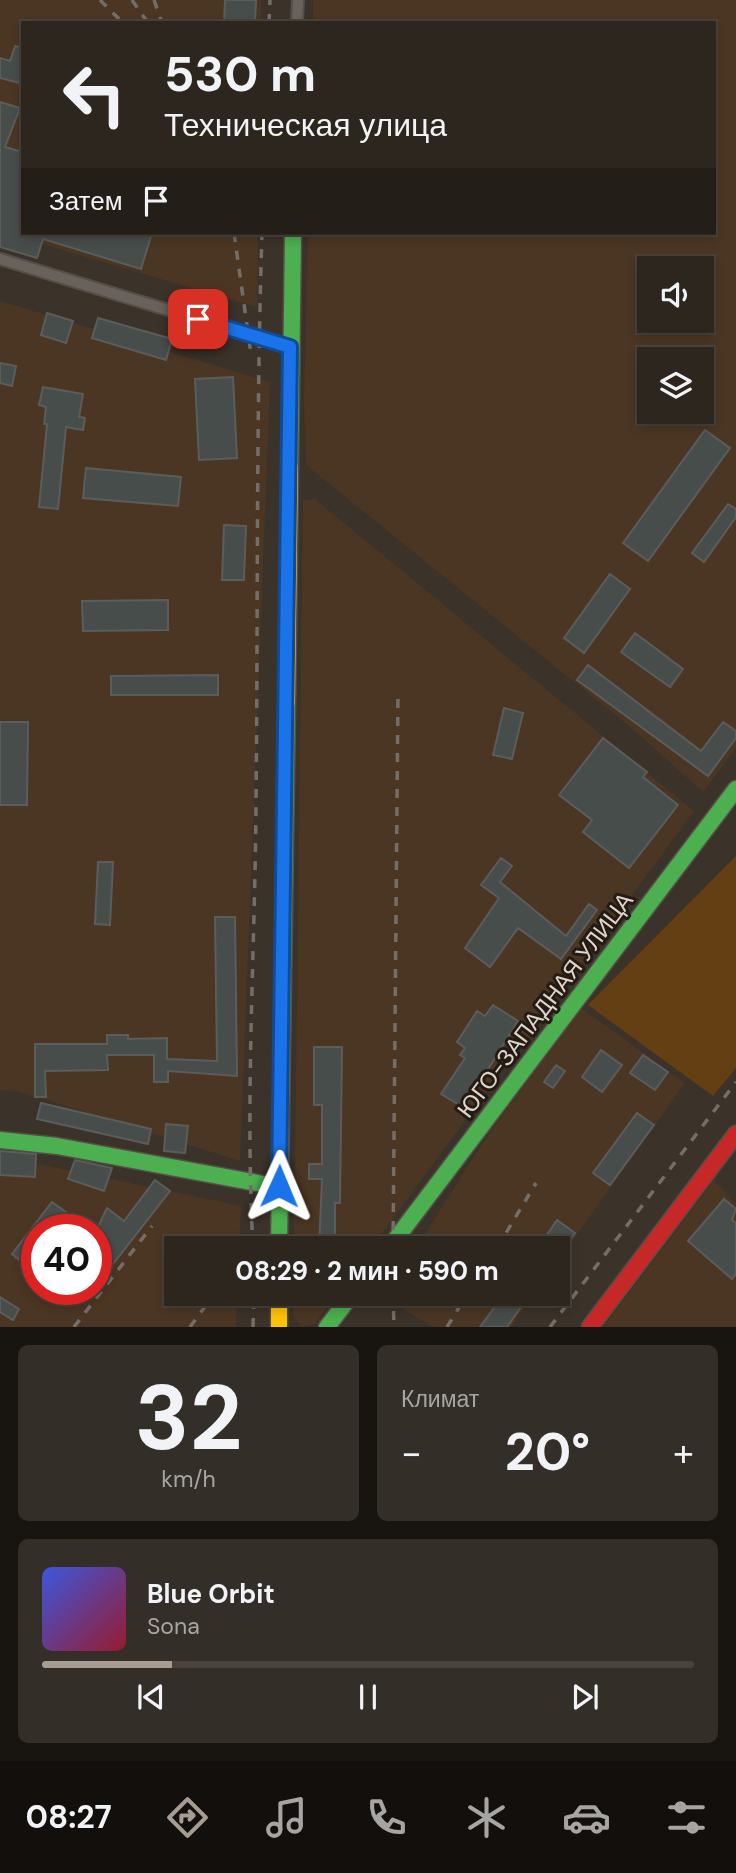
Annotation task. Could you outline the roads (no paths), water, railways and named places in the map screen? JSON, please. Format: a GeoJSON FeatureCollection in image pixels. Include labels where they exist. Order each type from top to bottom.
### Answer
{"type":"FeatureCollection","features":[{"type":"Feature","properties":{"kind":"street"},"geometry":{"type":"LineString","coordinates":[[298,0],[298,21]]}},
{"type":"Feature","properties":{"kind":"street"},"geometry":{"type":"LineString","coordinates":[[279,1236],[293,235]]}},
{"type":"Feature","properties":{"kind":"street"},"geometry":{"type":"LineString","coordinates":[[0,259],[290,347]]}},
{"type":"Feature","properties":{"kind":"street","name":"ЮГО-ЗАПАДНАЯ УЛИЦА"},"geometry":{"type":"LineString","coordinates":[[398,1236],[736,789]]}},
{"type":"Feature","properties":{"kind":"street"},"geometry":{"type":"LineString","coordinates":[[590,1327],[736,1134]]}},
{"type":"Feature","properties":{"kind":"street"},"geometry":{"type":"LineString","coordinates":[[0,1140],[57,1146],[279,1186]]}},
{"type":"Feature","properties":{"kind":"street"},"geometry":{"type":"LineString","coordinates":[[327,1327],[343,1306]]}},
{"type":"Feature","properties":{"kind":"railway"},"geometry":{"type":"LineString","coordinates":[[100,0],[121,21]]}},
{"type":"Feature","properties":{"kind":"railway"},"geometry":{"type":"LineString","coordinates":[[132,0],[147,21]]}},
{"type":"Feature","properties":{"kind":"railway"},"geometry":{"type":"LineString","coordinates":[[154,0],[161,21]]}},
{"type":"Feature","properties":{"kind":"railway"},"geometry":{"type":"LineString","coordinates":[[269,21],[270,0]]}},
{"type":"Feature","properties":{"kind":"railway"},"geometry":{"type":"LineString","coordinates":[[234,235],[251,354]]}},
{"type":"Feature","properties":{"kind":"railway"},"geometry":{"type":"LineString","coordinates":[[253,1236],[250,1082],[262,235]]}},
{"type":"Feature","properties":{"kind":"railway"},"geometry":{"type":"LineString","coordinates":[[393,1236],[398,694]]}},
{"type":"Feature","properties":{"kind":"railway"},"geometry":{"type":"LineString","coordinates":[[550,1327],[736,1082]]}},
{"type":"Feature","properties":{"kind":"railway"},"geometry":{"type":"LineString","coordinates":[[504,1236],[536,1183]]}},
{"type":"Feature","properties":{"kind":"railway"},"geometry":{"type":"LineString","coordinates":[[74,1327],[152,1226]]}},
{"type":"Feature","properties":{"kind":"railway"},"geometry":{"type":"LineString","coordinates":[[190,1327],[205,1306]]}},
{"type":"Feature","properties":{"kind":"railway"},"geometry":{"type":"LineString","coordinates":[[253,1327],[254,1306]]}},
{"type":"Feature","properties":{"kind":"railway"},"geometry":{"type":"LineString","coordinates":[[393,1306],[394,1327]]}},
{"type":"Feature","properties":{"kind":"railway"},"geometry":{"type":"LineString","coordinates":[[447,1327],[460,1306]]}}]}
